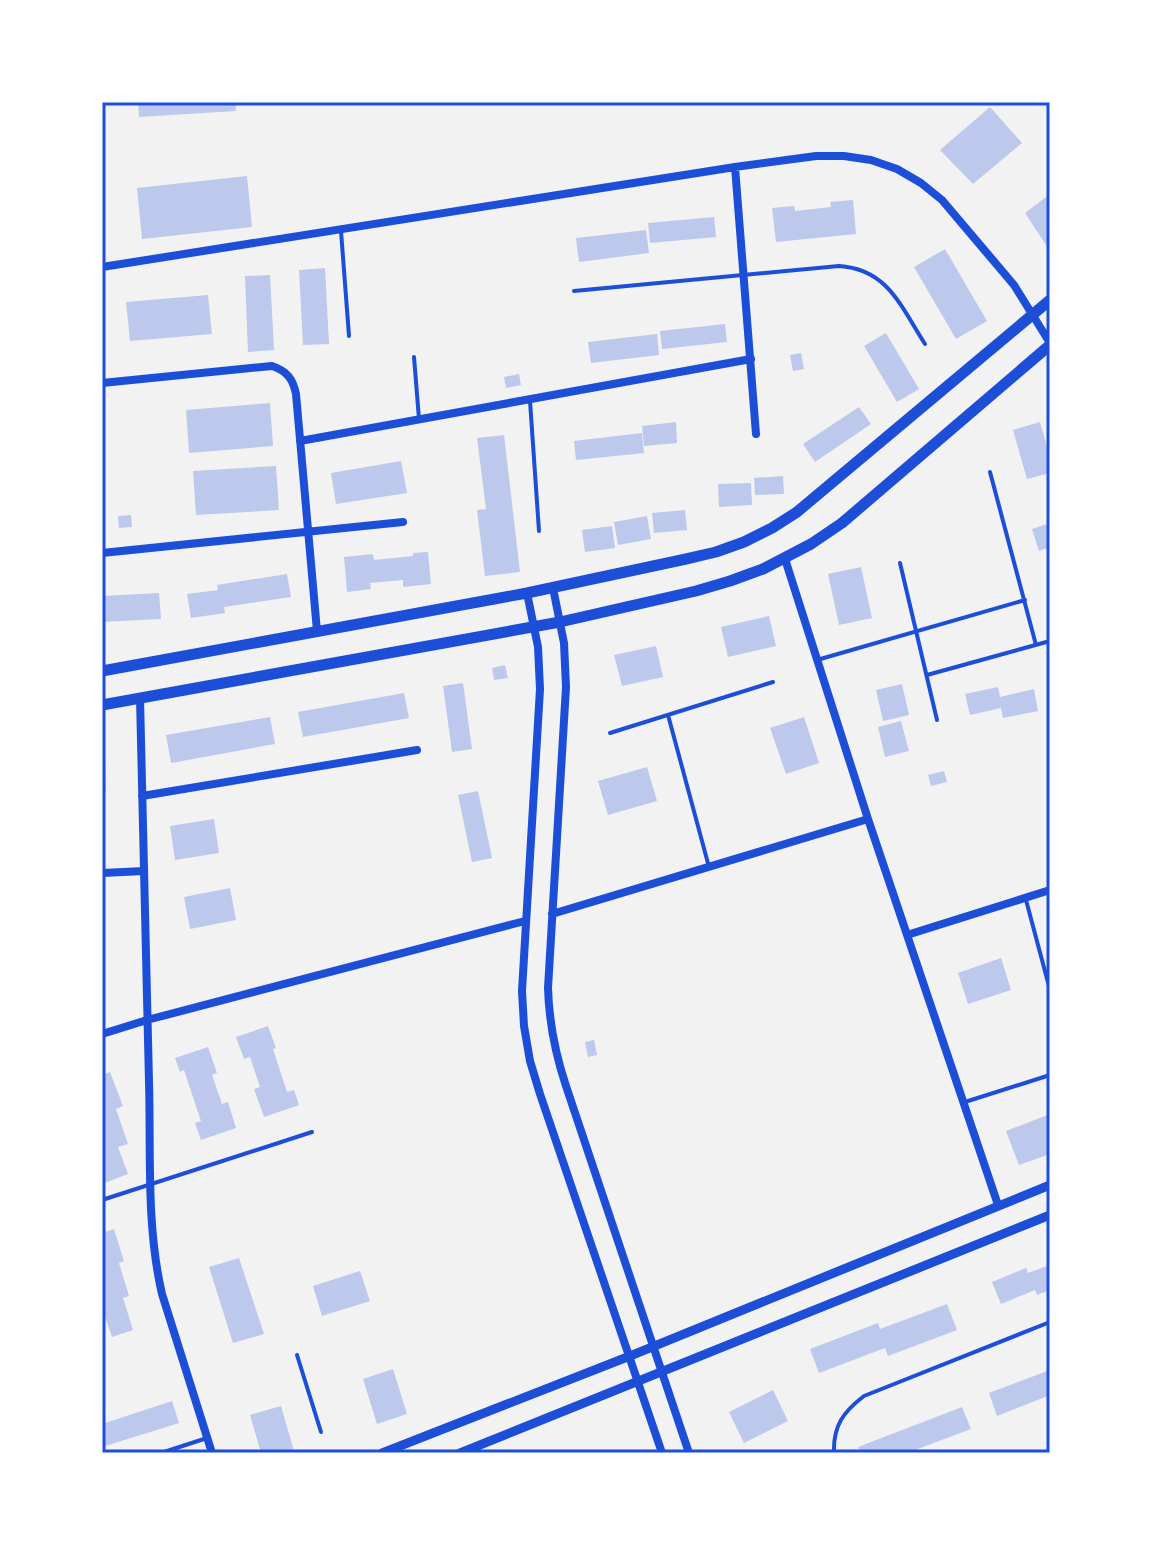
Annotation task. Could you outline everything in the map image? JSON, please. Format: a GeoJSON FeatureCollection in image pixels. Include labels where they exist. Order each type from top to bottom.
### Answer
{"type":"FeatureCollection","features":[{"type":"Feature","properties":{"kind":"main road"},"geometry":{"type":"LineString","coordinates":[[102,671],[553,588],[716,552],[744,542],[797,512],[1050,300]]}},
{"type":"Feature","properties":{"kind":"main road"},"geometry":{"type":"LineString","coordinates":[[102,705],[560,622],[719,585],[763,569],[811,544],[842,523],[1050,344]]}},
{"type":"Feature","properties":{"kind":"street"},"geometry":{"type":"LineString","coordinates":[[102,267],[735,167],[816,156],[844,156],[871,160],[897,169],[942,200],[1014,285],[1050,344]]}},
{"type":"Feature","properties":{"kind":"street"},"geometry":{"type":"LineString","coordinates":[[735,167],[756,434]]}},
{"type":"Feature","properties":{"kind":"street"},"geometry":{"type":"LineString","coordinates":[[300,441],[751,359]]}},
{"type":"Feature","properties":{"kind":"street"},"geometry":{"type":"LineString","coordinates":[[102,383],[272,366],[289,376],[294,384],[317,631]]}},
{"type":"Feature","properties":{"kind":"street"},"geometry":{"type":"LineString","coordinates":[[102,553],[403,522]]}},
{"type":"Feature","properties":{"kind":"street"},"geometry":{"type":"LineString","coordinates":[[785,559],[868,819],[998,1205]]}},
{"type":"Feature","properties":{"kind":"street"},"geometry":{"type":"LineString","coordinates":[[553,588],[566,665],[566,687],[548,988],[549,1021],[556,1054],[689,1453]]}},
{"type":"Feature","properties":{"kind":"street"},"geometry":{"type":"LineString","coordinates":[[527,593],[535,626],[540,689],[525,921],[524,1026],[530,1061],[662,1453]]}},
{"type":"Feature","properties":{"kind":"street"},"geometry":{"type":"LineString","coordinates":[[140,698],[151,1229],[157,1273],[212,1453]]}},
{"type":"Feature","properties":{"kind":"street"},"geometry":{"type":"LineString","coordinates":[[142,796],[417,750]]}},
{"type":"Feature","properties":{"kind":"street"},"geometry":{"type":"LineString","coordinates":[[552,914],[868,819]]}},
{"type":"Feature","properties":{"kind":"street"},"geometry":{"type":"LineString","coordinates":[[102,873],[144,871]]}},
{"type":"Feature","properties":{"kind":"street"},"geometry":{"type":"LineString","coordinates":[[907,935],[1050,890]]}},
{"type":"Feature","properties":{"kind":"street"},"geometry":{"type":"LineString","coordinates":[[102,1034],[525,921]]}},
{"type":"Feature","properties":{"kind":"street"},"geometry":{"type":"LineString","coordinates":[[382,1453],[1050,1185]]}},
{"type":"Feature","properties":{"kind":"street"},"geometry":{"type":"LineString","coordinates":[[460,1453],[1050,1215]]}},
{"type":"Feature","properties":{"kind":"lane"},"geometry":{"type":"LineString","coordinates":[[341,229],[349,336]]}},
{"type":"Feature","properties":{"kind":"lane"},"geometry":{"type":"LineString","coordinates":[[574,291],[854,267],[880,279],[925,344]]}},
{"type":"Feature","properties":{"kind":"lane"},"geometry":{"type":"LineString","coordinates":[[414,357],[419,419]]}},
{"type":"Feature","properties":{"kind":"lane"},"geometry":{"type":"LineString","coordinates":[[529,399],[539,531]]}},
{"type":"Feature","properties":{"kind":"lane"},"geometry":{"type":"LineString","coordinates":[[990,472],[1036,645]]}},
{"type":"Feature","properties":{"kind":"lane"},"geometry":{"type":"LineString","coordinates":[[900,563],[937,720]]}},
{"type":"Feature","properties":{"kind":"lane"},"geometry":{"type":"LineString","coordinates":[[817,660],[1025,600]]}},
{"type":"Feature","properties":{"kind":"lane"},"geometry":{"type":"LineString","coordinates":[[927,675],[1050,641]]}},
{"type":"Feature","properties":{"kind":"lane"},"geometry":{"type":"LineString","coordinates":[[610,733],[773,682]]}},
{"type":"Feature","properties":{"kind":"lane"},"geometry":{"type":"LineString","coordinates":[[668,715],[709,867]]}},
{"type":"Feature","properties":{"kind":"lane"},"geometry":{"type":"LineString","coordinates":[[1025,898],[1050,990]]}},
{"type":"Feature","properties":{"kind":"lane"},"geometry":{"type":"LineString","coordinates":[[964,1103],[1050,1075]]}},
{"type":"Feature","properties":{"kind":"lane"},"geometry":{"type":"LineString","coordinates":[[102,1200],[312,1132]]}},
{"type":"Feature","properties":{"kind":"lane"},"geometry":{"type":"LineString","coordinates":[[834,1453],[838,1424],[848,1408],[864,1396],[1050,1322]]}},
{"type":"Feature","properties":{"kind":"lane"},"geometry":{"type":"LineString","coordinates":[[297,1355],[321,1432]]}},
{"type":"Feature","properties":{"kind":"lane"},"geometry":{"type":"LineString","coordinates":[[161,1453],[207,1438]]}},
{"type":"Feature","properties":{"kind":"building"},"geometry":{"type":"Polygon","coordinates":[[[138,102],[235,102],[236,111],[139,117],[138,102]]]}},
{"type":"Feature","properties":{"kind":"building"},"geometry":{"type":"Polygon","coordinates":[[[990,107],[1022,143],[973,184],[940,150],[990,107]]]}},
{"type":"Feature","properties":{"kind":"building"},"geometry":{"type":"Polygon","coordinates":[[[247,176],[252,227],[142,239],[137,188],[247,176]]]}},
{"type":"Feature","properties":{"kind":"building"},"geometry":{"type":"Polygon","coordinates":[[[1050,194],[1050,251],[1025,213],[1050,194]]]}},
{"type":"Feature","properties":{"kind":"building"},"geometry":{"type":"Polygon","coordinates":[[[853,200],[856,234],[776,242],[772,208],[794,206],[795,211],[831,207],[830,202],[853,200]]]}},
{"type":"Feature","properties":{"kind":"building"},"geometry":{"type":"Polygon","coordinates":[[[714,217],[716,237],[650,243],[648,223],[714,217]]]}},
{"type":"Feature","properties":{"kind":"building"},"geometry":{"type":"Polygon","coordinates":[[[646,230],[649,253],[579,262],[576,238],[646,230]]]}},
{"type":"Feature","properties":{"kind":"building"},"geometry":{"type":"Polygon","coordinates":[[[945,249],[987,321],[956,339],[914,267],[945,249]]]}},
{"type":"Feature","properties":{"kind":"building"},"geometry":{"type":"Polygon","coordinates":[[[325,268],[329,344],[303,345],[299,270],[325,268]]]}},
{"type":"Feature","properties":{"kind":"building"},"geometry":{"type":"Polygon","coordinates":[[[270,275],[274,350],[248,352],[245,276],[270,275]]]}},
{"type":"Feature","properties":{"kind":"building"},"geometry":{"type":"Polygon","coordinates":[[[208,295],[212,334],[130,341],[126,302],[208,295]]]}},
{"type":"Feature","properties":{"kind":"building"},"geometry":{"type":"Polygon","coordinates":[[[725,324],[727,342],[662,349],[660,331],[725,324]]]}},
{"type":"Feature","properties":{"kind":"building"},"geometry":{"type":"Polygon","coordinates":[[[886,333],[919,389],[897,402],[864,346],[886,333]]]}},
{"type":"Feature","properties":{"kind":"building"},"geometry":{"type":"Polygon","coordinates":[[[657,334],[659,355],[591,363],[588,342],[657,334]]]}},
{"type":"Feature","properties":{"kind":"building"},"geometry":{"type":"Polygon","coordinates":[[[801,353],[804,369],[793,371],[790,355],[801,353]]]}},
{"type":"Feature","properties":{"kind":"building"},"geometry":{"type":"Polygon","coordinates":[[[519,374],[521,385],[506,388],[504,377],[519,374]]]}},
{"type":"Feature","properties":{"kind":"building"},"geometry":{"type":"Polygon","coordinates":[[[270,403],[273,446],[189,453],[186,410],[270,403]]]}},
{"type":"Feature","properties":{"kind":"building"},"geometry":{"type":"Polygon","coordinates":[[[859,407],[871,424],[815,462],[803,444],[859,407]]]}},
{"type":"Feature","properties":{"kind":"building"},"geometry":{"type":"Polygon","coordinates":[[[676,422],[677,443],[644,446],[642,426],[676,422]]]}},
{"type":"Feature","properties":{"kind":"building"},"geometry":{"type":"Polygon","coordinates":[[[1040,422],[1050,457],[1050,473],[1027,479],[1013,430],[1040,422]]]}},
{"type":"Feature","properties":{"kind":"building"},"geometry":{"type":"Polygon","coordinates":[[[642,433],[644,453],[576,460],[574,441],[642,433]]]}},
{"type":"Feature","properties":{"kind":"building"},"geometry":{"type":"Polygon","coordinates":[[[504,435],[520,572],[485,576],[477,510],[486,509],[477,438],[504,435]]]}},
{"type":"Feature","properties":{"kind":"building"},"geometry":{"type":"Polygon","coordinates":[[[401,461],[407,493],[336,504],[331,473],[401,461]]]}},
{"type":"Feature","properties":{"kind":"building"},"geometry":{"type":"Polygon","coordinates":[[[276,466],[279,510],[196,515],[193,471],[276,466]]]}},
{"type":"Feature","properties":{"kind":"building"},"geometry":{"type":"Polygon","coordinates":[[[783,476],[784,494],[755,495],[754,478],[783,476]]]}},
{"type":"Feature","properties":{"kind":"building"},"geometry":{"type":"Polygon","coordinates":[[[751,483],[752,505],[719,507],[718,484],[751,483]]]}},
{"type":"Feature","properties":{"kind":"building"},"geometry":{"type":"Polygon","coordinates":[[[685,510],[687,530],[654,533],[652,513],[685,510]]]}},
{"type":"Feature","properties":{"kind":"building"},"geometry":{"type":"Polygon","coordinates":[[[131,515],[132,527],[119,528],[118,516],[131,515]]]}},
{"type":"Feature","properties":{"kind":"building"},"geometry":{"type":"Polygon","coordinates":[[[647,516],[651,539],[618,545],[614,522],[647,516]]]}},
{"type":"Feature","properties":{"kind":"building"},"geometry":{"type":"Polygon","coordinates":[[[1050,523],[1050,547],[1039,551],[1032,529],[1050,523]]]}},
{"type":"Feature","properties":{"kind":"building"},"geometry":{"type":"Polygon","coordinates":[[[612,526],[615,548],[585,552],[582,530],[612,526]]]}},
{"type":"Feature","properties":{"kind":"building"},"geometry":{"type":"Polygon","coordinates":[[[428,552],[431,584],[403,587],[403,580],[370,583],[371,589],[347,592],[344,557],[373,554],[374,560],[428,552]]]}},
{"type":"Feature","properties":{"kind":"building"},"geometry":{"type":"Polygon","coordinates":[[[861,567],[872,618],[839,625],[828,574],[861,567]]]}},
{"type":"Feature","properties":{"kind":"building"},"geometry":{"type":"Polygon","coordinates":[[[287,574],[291,597],[224,607],[225,613],[191,618],[187,594],[218,590],[217,585],[287,574]]]}},
{"type":"Feature","properties":{"kind":"building"},"geometry":{"type":"Polygon","coordinates":[[[159,593],[161,619],[102,622],[102,596],[159,593]]]}},
{"type":"Feature","properties":{"kind":"building"},"geometry":{"type":"Polygon","coordinates":[[[769,616],[776,646],[728,657],[721,627],[769,616]]]}},
{"type":"Feature","properties":{"kind":"building"},"geometry":{"type":"Polygon","coordinates":[[[656,646],[663,677],[622,686],[614,655],[656,646]]]}},
{"type":"Feature","properties":{"kind":"building"},"geometry":{"type":"Polygon","coordinates":[[[505,665],[508,678],[494,680],[492,668],[505,665]]]}},
{"type":"Feature","properties":{"kind":"building"},"geometry":{"type":"Polygon","coordinates":[[[463,683],[472,749],[452,752],[443,686],[463,683]]]}},
{"type":"Feature","properties":{"kind":"building"},"geometry":{"type":"Polygon","coordinates":[[[902,684],[909,715],[883,721],[876,690],[902,684]]]}},
{"type":"Feature","properties":{"kind":"building"},"geometry":{"type":"Polygon","coordinates":[[[998,687],[1000,697],[1034,689],[1038,711],[1003,718],[1001,708],[970,715],[965,694],[998,687]]]}},
{"type":"Feature","properties":{"kind":"building"},"geometry":{"type":"Polygon","coordinates":[[[404,693],[409,718],[303,737],[298,712],[404,693]]]}},
{"type":"Feature","properties":{"kind":"building"},"geometry":{"type":"Polygon","coordinates":[[[270,717],[275,744],[171,763],[166,735],[270,717]]]}},
{"type":"Feature","properties":{"kind":"building"},"geometry":{"type":"Polygon","coordinates":[[[804,717],[819,763],[786,774],[770,728],[804,717]]]}},
{"type":"Feature","properties":{"kind":"building"},"geometry":{"type":"Polygon","coordinates":[[[901,721],[909,751],[885,757],[878,727],[901,721]]]}},
{"type":"Feature","properties":{"kind":"building"},"geometry":{"type":"Polygon","coordinates":[[[102,753],[105,753],[106,792],[102,792],[102,753]]]}},
{"type":"Feature","properties":{"kind":"building"},"geometry":{"type":"Polygon","coordinates":[[[647,767],[657,801],[608,815],[598,781],[647,767]]]}},
{"type":"Feature","properties":{"kind":"building"},"geometry":{"type":"Polygon","coordinates":[[[944,771],[947,782],[931,786],[928,775],[944,771]]]}},
{"type":"Feature","properties":{"kind":"building"},"geometry":{"type":"Polygon","coordinates":[[[478,791],[492,858],[472,862],[458,795],[478,791]]]}},
{"type":"Feature","properties":{"kind":"building"},"geometry":{"type":"Polygon","coordinates":[[[214,819],[219,853],[175,860],[170,826],[214,819]]]}},
{"type":"Feature","properties":{"kind":"building"},"geometry":{"type":"Polygon","coordinates":[[[230,888],[236,920],[190,929],[184,897],[230,888]]]}},
{"type":"Feature","properties":{"kind":"building"},"geometry":{"type":"Polygon","coordinates":[[[1001,958],[1011,990],[968,1004],[958,973],[1001,958]]]}},
{"type":"Feature","properties":{"kind":"building"},"geometry":{"type":"Polygon","coordinates":[[[268,1026],[287,1092],[294,1090],[299,1105],[264,1117],[254,1089],[260,1087],[250,1057],[244,1059],[236,1037],[268,1026]]]}},
{"type":"Feature","properties":{"kind":"building"},"geometry":{"type":"Polygon","coordinates":[[[594,1040],[597,1055],[588,1057],[585,1042],[594,1040]]]}},
{"type":"Feature","properties":{"kind":"building"},"geometry":{"type":"Polygon","coordinates":[[[208,1047],[217,1073],[212,1075],[222,1104],[228,1102],[236,1128],[201,1140],[195,1123],[201,1121],[184,1070],[180,1072],[175,1058],[208,1047]]]}},
{"type":"Feature","properties":{"kind":"building"},"geometry":{"type":"Polygon","coordinates":[[[110,1072],[123,1106],[116,1109],[128,1144],[118,1147],[128,1174],[102,1184],[102,1075],[110,1072]]]}},
{"type":"Feature","properties":{"kind":"building"},"geometry":{"type":"Polygon","coordinates":[[[1050,1114],[1050,1154],[1019,1165],[1006,1131],[1050,1114]]]}},
{"type":"Feature","properties":{"kind":"building"},"geometry":{"type":"Polygon","coordinates":[[[114,1229],[124,1261],[119,1263],[129,1296],[123,1298],[133,1330],[112,1337],[102,1308],[102,1303],[106,1302],[102,1289],[102,1233],[114,1229]]]}},
{"type":"Feature","properties":{"kind":"building"},"geometry":{"type":"Polygon","coordinates":[[[239,1258],[264,1334],[233,1343],[209,1267],[239,1258]]]}},
{"type":"Feature","properties":{"kind":"building"},"geometry":{"type":"Polygon","coordinates":[[[1050,1265],[1050,1290],[1037,1295],[1035,1290],[1001,1304],[992,1282],[1026,1268],[1028,1273],[1050,1265]]]}},
{"type":"Feature","properties":{"kind":"building"},"geometry":{"type":"Polygon","coordinates":[[[360,1271],[370,1301],[322,1316],[313,1286],[360,1271]]]}},
{"type":"Feature","properties":{"kind":"building"},"geometry":{"type":"Polygon","coordinates":[[[947,1304],[957,1330],[888,1356],[885,1348],[819,1373],[810,1349],[878,1323],[880,1329],[947,1304]]]}},
{"type":"Feature","properties":{"kind":"building"},"geometry":{"type":"Polygon","coordinates":[[[393,1369],[407,1414],[377,1424],[363,1379],[393,1369]]]}},
{"type":"Feature","properties":{"kind":"building"},"geometry":{"type":"Polygon","coordinates":[[[1050,1370],[1050,1395],[997,1416],[989,1393],[1050,1370]]]}},
{"type":"Feature","properties":{"kind":"building"},"geometry":{"type":"Polygon","coordinates":[[[773,1390],[788,1421],[744,1443],[729,1412],[773,1390]]]}},
{"type":"Feature","properties":{"kind":"building"},"geometry":{"type":"Polygon","coordinates":[[[172,1401],[179,1423],[102,1447],[102,1424],[172,1401]]]}},
{"type":"Feature","properties":{"kind":"building"},"geometry":{"type":"Polygon","coordinates":[[[281,1406],[294,1451],[261,1453],[250,1415],[281,1406]]]}},
{"type":"Feature","properties":{"kind":"building"},"geometry":{"type":"Polygon","coordinates":[[[962,1407],[971,1429],[907,1453],[860,1453],[858,1447],[962,1407]]]}}]}
